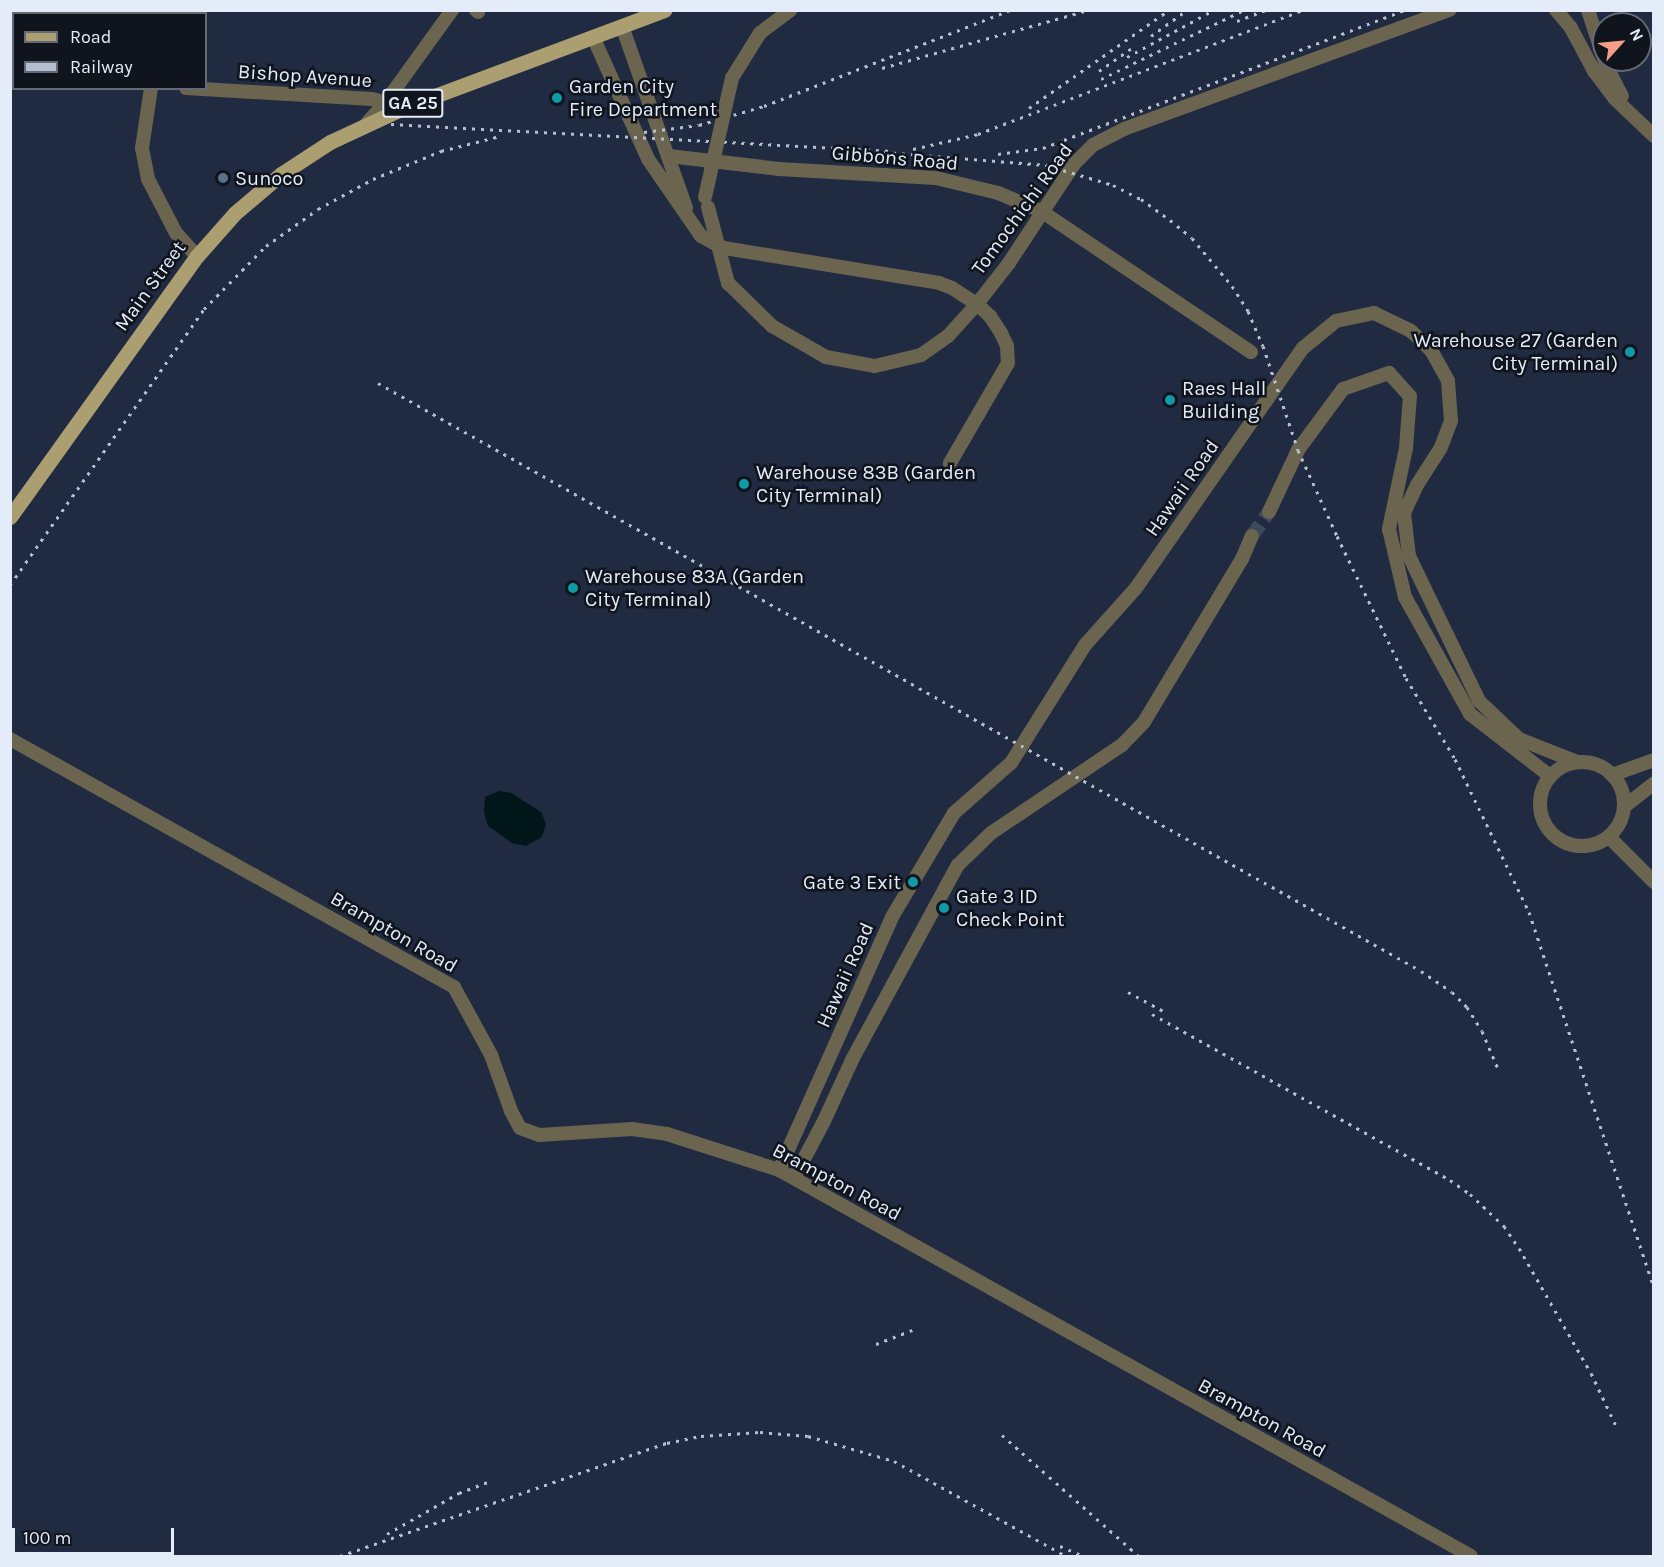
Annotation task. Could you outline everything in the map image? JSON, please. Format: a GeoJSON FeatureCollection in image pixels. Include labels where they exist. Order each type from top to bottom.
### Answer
{"type":"FeatureCollection","features":[{"type":"Feature","properties":{"kind":"main road","name":"Main Street"},"geometry":{"type":"LineString","coordinates":[[10,517],[197,256],[236,213],[281,174],[330,142],[367,123],[664,10]]}},
{"type":"Feature","properties":{"kind":"street","name":"Main Street"},"geometry":{"type":"LineString","coordinates":[[367,123],[452,10]]}},
{"type":"Feature","properties":{"kind":"street"},"geometry":{"type":"LineString","coordinates":[[790,10],[760,33],[732,78],[706,202],[728,283],[771,326],[799,342],[826,357],[875,366],[921,355],[948,336],[976,304],[990,316],[1001,333],[1007,346],[1008,363],[950,463]]}},
{"type":"Feature","properties":{"kind":"street","name":"Tomochichi Road"},"geometry":{"type":"LineString","coordinates":[[693,227],[701,237],[724,248],[939,283],[952,288],[976,304],[1009,263],[1074,164],[1093,145],[1105,138],[1450,10]]}},
{"type":"Feature","properties":{"kind":"street"},"geometry":{"type":"LineString","coordinates":[[1556,10],[1571,28],[1594,71],[1615,99],[1653,136]]}},
{"type":"Feature","properties":{"kind":"street"},"geometry":{"type":"LineString","coordinates":[[1588,10],[1606,65],[1619,91],[1653,127]]}},
{"type":"Feature","properties":{"kind":"street"},"geometry":{"type":"LineString","coordinates":[[622,26],[693,227]]}},
{"type":"Feature","properties":{"kind":"street"},"geometry":{"type":"LineString","coordinates":[[593,37],[648,159],[693,227]]}},
{"type":"Feature","properties":{"kind":"street","name":"Bishop Avenue"},"geometry":{"type":"LineString","coordinates":[[207,89],[372,99],[405,107]]}},
{"type":"Feature","properties":{"kind":"street"},"geometry":{"type":"LineString","coordinates":[[151,90],[142,148],[148,179],[176,233],[197,256]]}},
{"type":"Feature","properties":{"kind":"street","name":"Gibbons Road"},"geometry":{"type":"LineString","coordinates":[[669,156],[779,169],[936,178],[998,193],[1041,211],[1251,352]]}},
{"type":"Feature","properties":{"kind":"street","name":"Hawaii Road"},"geometry":{"type":"LineString","coordinates":[[779,1170],[892,917],[954,813],[1011,764],[1085,645],[1136,588],[1303,348],[1336,321],[1374,313],[1411,331],[1431,351],[1448,381],[1451,421],[1440,449],[1417,485],[1404,513],[1409,556],[1479,701],[1519,739],[1576,762]]}},
{"type":"Feature","properties":{"kind":"street"},"geometry":{"type":"LineString","coordinates":[[1269,512],[1298,450],[1343,389],[1389,373],[1410,396],[1406,448],[1389,529],[1405,597],[1470,714],[1550,776]]}},
{"type":"Feature","properties":{"kind":"street"},"geometry":{"type":"LineString","coordinates":[[794,1178],[853,1058],[958,865],[991,833],[1122,745],[1144,722],[1242,559],[1252,536]]}},
{"type":"Feature","properties":{"kind":"street","name":"Brampton Road"},"geometry":{"type":"LineString","coordinates":[[10,739],[454,987],[491,1054],[511,1110],[520,1128],[539,1135],[632,1129],[666,1134],[779,1170],[1471,1557]]}},
{"type":"Feature","properties":{"kind":"street"},"geometry":{"type":"LineString","coordinates":[[1612,775],[1653,760]]}},
{"type":"Feature","properties":{"kind":"street"},"geometry":{"type":"LineString","coordinates":[[1576,762],[1596,764],[1612,775],[1623,792],[1625,806],[1617,828],[1609,837],[1583,846],[1570,844],[1558,838],[1545,822],[1540,802],[1543,788],[1550,776],[1560,768],[1576,762]]}},
{"type":"Feature","properties":{"kind":"street"},"geometry":{"type":"LineString","coordinates":[[1625,806],[1653,783]]}},
{"type":"Feature","properties":{"kind":"street"},"geometry":{"type":"LineString","coordinates":[[1609,837],[1653,882]]}},
{"type":"Feature","properties":{"kind":"shaded area"},"geometry":{"type":"Polygon","coordinates":[[[499,791],[511,793],[541,812],[546,824],[542,837],[526,846],[512,843],[488,826],[484,812],[485,797],[499,791]]]}},
{"type":"Feature","properties":{"kind":"tunnel"},"geometry":{"type":"LineString","coordinates":[[1252,536],[1269,512]]}},
{"type":"Feature","properties":{"kind":"railway"},"geometry":{"type":"LineString","coordinates":[[644,132],[699,125],[764,106],[1010,10]]}},
{"type":"Feature","properties":{"kind":"railway"},"geometry":{"type":"LineString","coordinates":[[882,68],[1089,10]]}},
{"type":"Feature","properties":{"kind":"railway"},"geometry":{"type":"LineString","coordinates":[[1029,108],[1169,10]]}},
{"type":"Feature","properties":{"kind":"railway"},"geometry":{"type":"LineString","coordinates":[[1151,36],[1187,10]]}},
{"type":"Feature","properties":{"kind":"railway"},"geometry":{"type":"LineString","coordinates":[[1127,57],[1214,10]]}},
{"type":"Feature","properties":{"kind":"railway"},"geometry":{"type":"LineString","coordinates":[[1101,79],[1244,10]]}},
{"type":"Feature","properties":{"kind":"railway"},"geometry":{"type":"LineString","coordinates":[[1237,21],[1265,10]]}},
{"type":"Feature","properties":{"kind":"railway"},"geometry":{"type":"LineString","coordinates":[[913,149],[978,134],[1303,10]]}},
{"type":"Feature","properties":{"kind":"railway"},"geometry":{"type":"LineString","coordinates":[[998,154],[1043,148],[1405,10]]}},
{"type":"Feature","properties":{"kind":"railway"},"geometry":{"type":"LineString","coordinates":[[1099,71],[1131,49]]}},
{"type":"Feature","properties":{"kind":"railway"},"geometry":{"type":"LineString","coordinates":[[391,124],[892,151]]}},
{"type":"Feature","properties":{"kind":"railway"},"geometry":{"type":"LineString","coordinates":[[10,585],[204,309],[266,246],[318,209],[373,179],[441,151],[500,136]]}},
{"type":"Feature","properties":{"kind":"railway"},"geometry":{"type":"LineString","coordinates":[[884,152],[1046,165],[1113,185],[1141,199],[1192,238],[1232,286],[1248,311],[1263,346],[1298,450],[1337,536],[1406,678],[1455,759],[1529,912],[1654,1288]]}},
{"type":"Feature","properties":{"kind":"railway"},"geometry":{"type":"LineString","coordinates":[[378,383],[1421,971],[1452,992],[1467,1007],[1482,1031],[1499,1071]]}},
{"type":"Feature","properties":{"kind":"railway"},"geometry":{"type":"LineString","coordinates":[[1128,992],[1167,1013]]}},
{"type":"Feature","properties":{"kind":"railway"},"geometry":{"type":"LineString","coordinates":[[1152,1014],[1450,1180],[1470,1194],[1504,1226],[1519,1248],[1591,1373],[1618,1430]]}},
{"type":"Feature","properties":{"kind":"railway"},"geometry":{"type":"LineString","coordinates":[[876,1344],[913,1330]]}},
{"type":"Feature","properties":{"kind":"railway"},"geometry":{"type":"LineString","coordinates":[[340,1556],[667,1443],[701,1436],[760,1432],[808,1436],[894,1461],[1066,1556]]}},
{"type":"Feature","properties":{"kind":"railway"},"geometry":{"type":"LineString","coordinates":[[1002,1435],[1139,1556]]}},
{"type":"Feature","properties":{"kind":"railway"},"geometry":{"type":"LineString","coordinates":[[387,1534],[459,1493],[487,1482]]}},
{"type":"Feature","properties":{"kind":"railway"},"geometry":{"type":"LineString","coordinates":[[1060,1546],[1083,1556]]}},
{"type":"Feature","properties":{"kind":"railway"},"geometry":{"type":"LineString","coordinates":[[10,1553],[17,1556]]}},
{"type":"Feature","properties":{"kind":"place","name":"Garden City Fire Department"},"geometry":{"type":"Point","coordinates":[557,98]}},
{"type":"Feature","properties":{"kind":"place","name":"Sunoco"},"geometry":{"type":"Point","coordinates":[223,178]}},
{"type":"Feature","properties":{"kind":"place","name":"Warehouse 27 (Garden City Terminal)"},"geometry":{"type":"Point","coordinates":[1630,352]}},
{"type":"Feature","properties":{"kind":"place","name":"Raes Hall Building"},"geometry":{"type":"Point","coordinates":[1170,400]}},
{"type":"Feature","properties":{"kind":"place","name":"Warehouse 83B (Garden City Terminal)"},"geometry":{"type":"Point","coordinates":[744,484]}},
{"type":"Feature","properties":{"kind":"place","name":"Warehouse 83A (Garden City Terminal)"},"geometry":{"type":"Point","coordinates":[573,588]}},
{"type":"Feature","properties":{"kind":"place","name":"Gate 3 Exit"},"geometry":{"type":"Point","coordinates":[913,882]}},
{"type":"Feature","properties":{"kind":"place","name":"Gate 3 ID Check Point"},"geometry":{"type":"Point","coordinates":[944,908]}}]}
